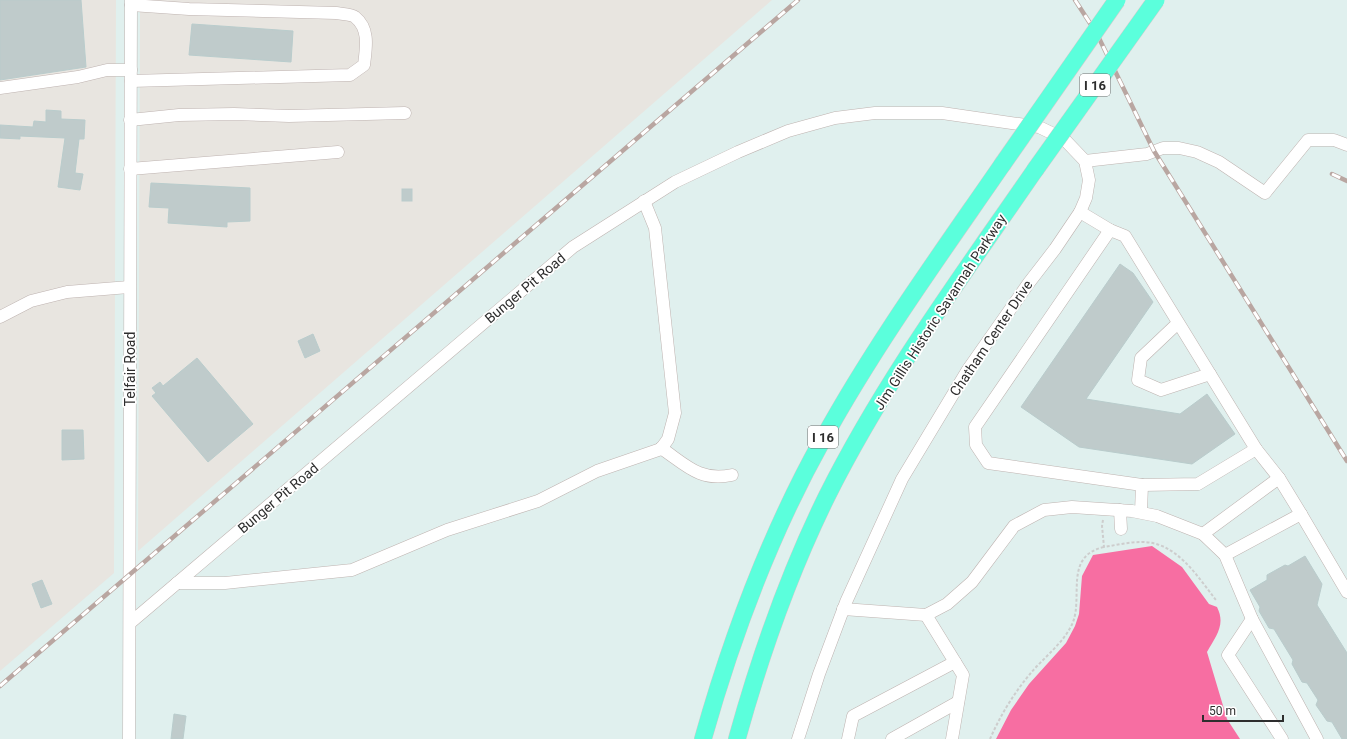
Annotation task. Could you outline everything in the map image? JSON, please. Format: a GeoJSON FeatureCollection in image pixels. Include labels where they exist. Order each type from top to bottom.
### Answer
{"type":"FeatureCollection","features":[{"type":"Feature","properties":{"kind":"highway","name":"Jim Gillis Historic Savannah Parkway"},"geometry":{"type":"LineString","coordinates":[[703,739],[716,692],[763,564],[822,440],[889,328],[1117,0]]}},
{"type":"Feature","properties":{"kind":"highway","name":"Jim Gillis Historic Savannah Parkway"},"geometry":{"type":"LineString","coordinates":[[737,739],[754,676],[775,619],[827,496],[879,402],[906,358],[1035,170],[1156,0]]}},
{"type":"Feature","properties":{"kind":"street","name":"Telfair Road"},"geometry":{"type":"LineString","coordinates":[[129,739],[129,287],[131,2]]}},
{"type":"Feature","properties":{"kind":"street"},"geometry":{"type":"LineString","coordinates":[[0,88],[78,77],[108,70],[131,76],[350,76],[364,64],[368,41],[362,26],[354,17],[336,13],[196,9],[131,2]]}},
{"type":"Feature","properties":{"kind":"street"},"geometry":{"type":"LineString","coordinates":[[130,120],[179,115],[234,114],[289,116],[405,113]]}},
{"type":"Feature","properties":{"kind":"street","name":"Bunger Pit Road"},"geometry":{"type":"LineString","coordinates":[[130,623],[573,247],[675,182],[738,152],[788,132],[835,118],[875,113],[942,113],[995,119],[1039,127],[1064,139],[1085,161]]}},
{"type":"Feature","properties":{"kind":"street"},"geometry":{"type":"LineString","coordinates":[[1085,161],[1147,154],[1163,148],[1178,148],[1197,152],[1219,162],[1265,193],[1308,140],[1334,140],[1347,145]]}},
{"type":"Feature","properties":{"kind":"street"},"geometry":{"type":"LineString","coordinates":[[130,168],[338,152]]}},
{"type":"Feature","properties":{"kind":"street","name":"Chatham Center Drive"},"geometry":{"type":"LineString","coordinates":[[798,739],[819,674],[843,609],[902,479],[933,425],[967,372],[1080,212],[1086,198],[1089,180],[1085,161]]}},
{"type":"Feature","properties":{"kind":"street"},"geometry":{"type":"LineString","coordinates":[[177,583],[225,583],[352,570],[447,530],[538,501],[597,471],[661,448],[668,439],[674,413],[656,235],[644,201]]}},
{"type":"Feature","properties":{"kind":"street"},"geometry":{"type":"LineString","coordinates":[[1080,212],[1110,230],[1125,236],[1256,449],[1279,478],[1347,592]]}},
{"type":"Feature","properties":{"kind":"street"},"geometry":{"type":"LineString","coordinates":[[1110,230],[976,427],[976,445],[988,463],[1142,485],[1198,484],[1256,449]]}},
{"type":"Feature","properties":{"kind":"street"},"geometry":{"type":"LineString","coordinates":[[0,317],[31,301],[67,292],[129,287]]}},
{"type":"Feature","properties":{"kind":"street"},"geometry":{"type":"LineString","coordinates":[[1178,323],[1141,358],[1138,380],[1161,390],[1210,374]]}},
{"type":"Feature","properties":{"kind":"street"},"geometry":{"type":"LineString","coordinates":[[661,448],[702,476],[718,478],[732,475]]}},
{"type":"Feature","properties":{"kind":"street"},"geometry":{"type":"LineString","coordinates":[[1203,534],[1279,478]]}},
{"type":"Feature","properties":{"kind":"street"},"geometry":{"type":"LineString","coordinates":[[1141,512],[1142,485]]}},
{"type":"Feature","properties":{"kind":"street"},"geometry":{"type":"LineString","coordinates":[[843,609],[926,615],[947,604],[972,582],[1014,526],[1044,510],[1072,507],[1120,520],[1141,512],[1157,516],[1203,534],[1224,555],[1252,619],[1317,739]]}},
{"type":"Feature","properties":{"kind":"street"},"geometry":{"type":"LineString","coordinates":[[1224,555],[1301,514]]}},
{"type":"Feature","properties":{"kind":"street"},"geometry":{"type":"LineString","coordinates":[[926,615],[963,675],[952,739]]}},
{"type":"Feature","properties":{"kind":"street"},"geometry":{"type":"LineString","coordinates":[[1252,619],[1228,655],[1282,739]]}},
{"type":"Feature","properties":{"kind":"street"},"geometry":{"type":"LineString","coordinates":[[848,739],[853,716],[955,662]]}},
{"type":"Feature","properties":{"kind":"street"},"geometry":{"type":"LineString","coordinates":[[892,739],[958,702]]}},
{"type":"Feature","properties":{"kind":"path"},"geometry":{"type":"LineString","coordinates":[[1104,547],[1102,521],[1107,519],[1120,520]]}},
{"type":"Feature","properties":{"kind":"path"},"geometry":{"type":"LineString","coordinates":[[990,739],[1011,700],[1030,674],[1063,638],[1073,622],[1076,606],[1077,574],[1094,549],[1140,542],[1155,543],[1166,547],[1191,568],[1216,600]]}},
{"type":"Feature","properties":{"kind":"shaded area"},"geometry":{"type":"Polygon","coordinates":[[[0,0],[116,0],[114,573],[0,671],[0,0]]]}},
{"type":"Feature","properties":{"kind":"shaded area"},"geometry":{"type":"Polygon","coordinates":[[[140,0],[772,0],[138,551],[140,0]]]}},
{"type":"Feature","properties":{"kind":"shaded area"},"geometry":{"type":"Polygon","coordinates":[[[1152,546],[1182,567],[1209,604],[1217,607],[1220,613],[1219,630],[1207,652],[1227,719],[1240,739],[996,739],[1011,710],[1029,684],[1066,643],[1075,626],[1079,614],[1082,576],[1093,555],[1152,546]]]}},
{"type":"Feature","properties":{"kind":"building"},"geometry":{"type":"Polygon","coordinates":[[[0,0],[81,0],[86,67],[0,80],[0,0]]]}},
{"type":"Feature","properties":{"kind":"building"},"geometry":{"type":"Polygon","coordinates":[[[192,24],[293,31],[291,62],[189,55],[192,24]]]}},
{"type":"Feature","properties":{"kind":"building"},"geometry":{"type":"Polygon","coordinates":[[[46,110],[61,111],[61,119],[85,120],[84,139],[79,139],[75,173],[83,174],[80,190],[58,187],[65,138],[20,136],[20,139],[0,138],[0,125],[33,127],[34,121],[46,122],[46,110]]]}},
{"type":"Feature","properties":{"kind":"building"},"geometry":{"type":"Polygon","coordinates":[[[151,183],[250,188],[250,221],[227,222],[227,227],[168,223],[169,208],[149,207],[151,183]]]}},
{"type":"Feature","properties":{"kind":"building"},"geometry":{"type":"Polygon","coordinates":[[[402,189],[412,189],[412,201],[402,201],[402,189]]]}},
{"type":"Feature","properties":{"kind":"building"},"geometry":{"type":"Polygon","coordinates":[[[1120,264],[1133,273],[1153,302],[1086,399],[1180,414],[1207,394],[1235,434],[1192,464],[1079,447],[1021,407],[1120,264]]]}},
{"type":"Feature","properties":{"kind":"building"},"geometry":{"type":"Polygon","coordinates":[[[313,334],[320,351],[305,358],[298,341],[313,334]]]}},
{"type":"Feature","properties":{"kind":"building"},"geometry":{"type":"Polygon","coordinates":[[[197,358],[253,424],[208,462],[152,396],[156,393],[152,388],[160,382],[163,386],[197,358]]]}},
{"type":"Feature","properties":{"kind":"building"},"geometry":{"type":"Polygon","coordinates":[[[62,430],[83,430],[84,459],[62,460],[62,430]]]}},
{"type":"Feature","properties":{"kind":"building"},"geometry":{"type":"Polygon","coordinates":[[[1305,556],[1322,584],[1317,605],[1347,653],[1347,739],[1342,739],[1332,722],[1327,721],[1316,705],[1318,700],[1307,683],[1302,682],[1292,664],[1293,660],[1274,629],[1269,628],[1259,611],[1260,607],[1250,590],[1267,580],[1267,575],[1285,565],[1288,566],[1305,556]]]}},
{"type":"Feature","properties":{"kind":"building"},"geometry":{"type":"Polygon","coordinates":[[[42,580],[52,604],[41,608],[32,584],[42,580]]]}},
{"type":"Feature","properties":{"kind":"building"},"geometry":{"type":"Polygon","coordinates":[[[174,714],[186,716],[183,739],[171,739],[174,714]]]}},
{"type":"Feature","properties":{"kind":"railway"},"geometry":{"type":"LineString","coordinates":[[0,686],[798,0]]}},
{"type":"Feature","properties":{"kind":"railway"},"geometry":{"type":"LineString","coordinates":[[1075,0],[1097,34],[1154,151],[1347,461]]}},
{"type":"Feature","properties":{"kind":"railway"},"geometry":{"type":"LineString","coordinates":[[1332,174],[1347,181]]}}]}
